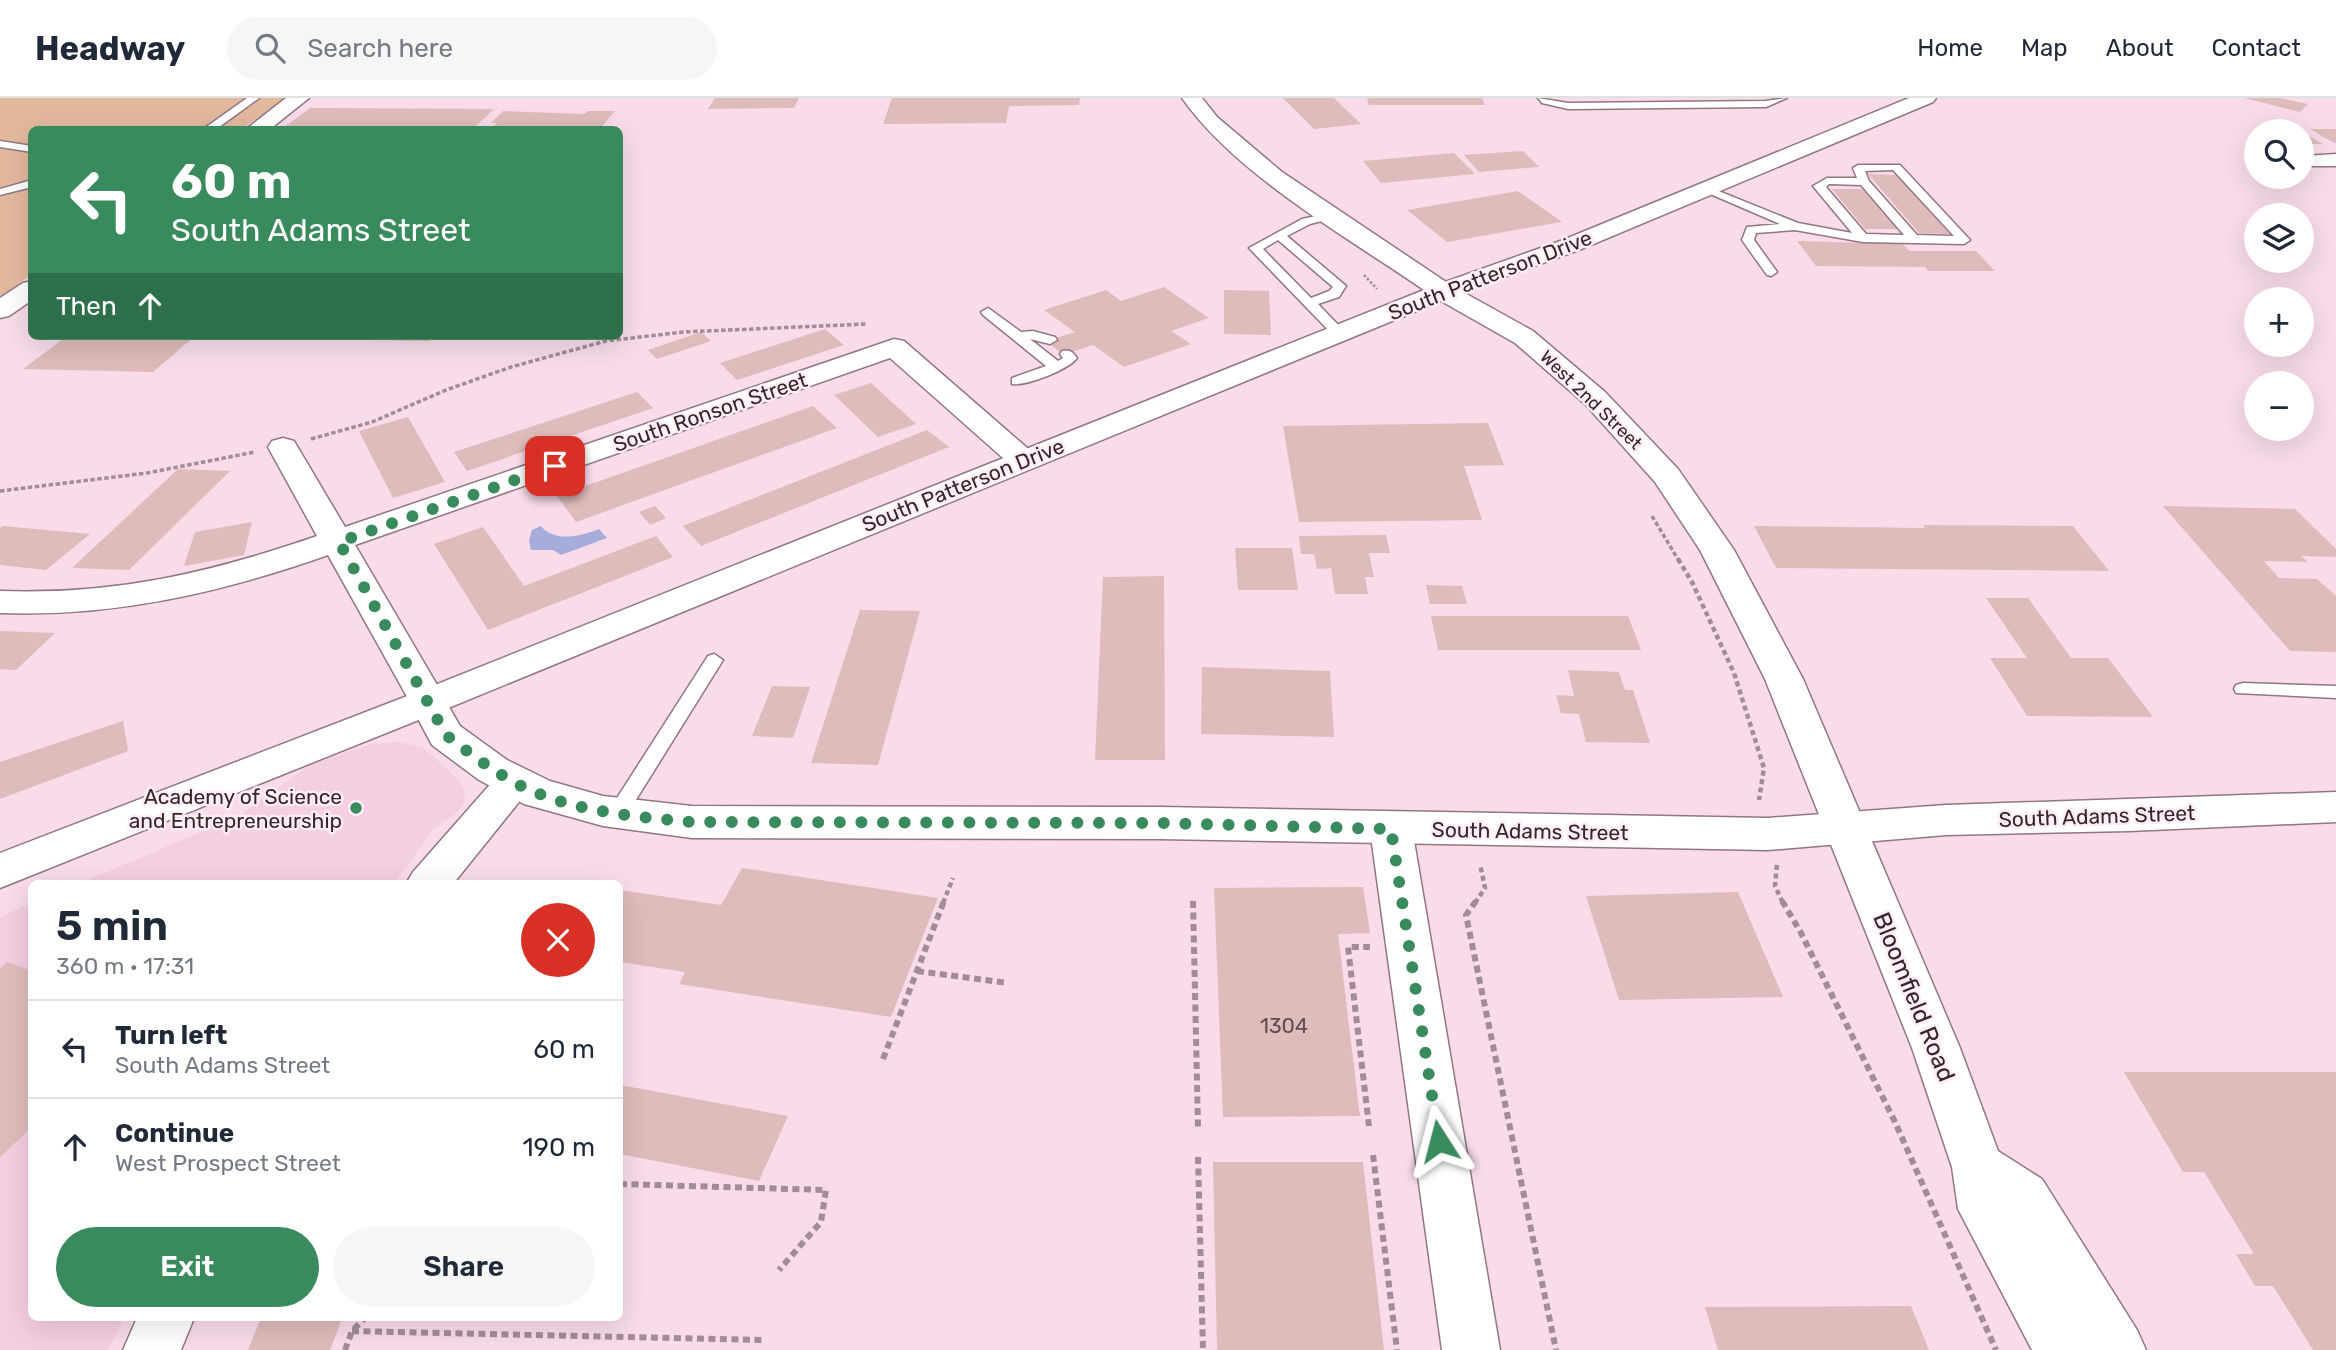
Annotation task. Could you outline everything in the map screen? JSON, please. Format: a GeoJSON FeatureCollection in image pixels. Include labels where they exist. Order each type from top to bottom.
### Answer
{"type":"FeatureCollection","features":[{"type":"Feature","properties":{"kind":"street"},"geometry":{"type":"LineString","coordinates":[[260,126],[299,98]]}},
{"type":"Feature","properties":{"kind":"street","name":"West 2nd Street"},"geometry":{"type":"LineString","coordinates":[[1192,98],[1210,121],[1239,148],[1330,216],[1443,290],[1524,337],[1595,398],[1667,476],[1717,550],[1784,679],[1846,828]]}},
{"type":"Feature","properties":{"kind":"street","name":"South Patterson Drive"},"geometry":{"type":"LineString","coordinates":[[0,871],[428,702],[1443,290],[1571,245],[1926,98]]}},
{"type":"Feature","properties":{"kind":"street"},"geometry":{"type":"LineString","coordinates":[[2314,160],[2336,160]]}},
{"type":"Feature","properties":{"kind":"street"},"geometry":{"type":"LineString","coordinates":[[0,310],[28,291]]}},
{"type":"Feature","properties":{"kind":"street","name":"South Ronson Street"},"geometry":{"type":"LineString","coordinates":[[0,602],[66,604],[116,601],[198,585],[339,542],[894,347],[1023,460]]}},
{"type":"Feature","properties":{"kind":"street","name":"South Adams Street"},"geometry":{"type":"LineString","coordinates":[[283,447],[446,735],[514,782],[570,804],[617,814],[692,822],[1160,823],[1768,834],[1946,820],[2336,807]]}},
{"type":"Feature","properties":{"kind":"street"},"geometry":{"type":"LineString","coordinates":[[431,880],[514,782]]}},
{"type":"Feature","properties":{"kind":"street","name":"Bloomfield Road"},"geometry":{"type":"LineString","coordinates":[[1846,828],[1936,1048],[1978,1167],[1985,1209],[2063,1350]]}},
{"type":"Feature","properties":{"kind":"street"},"geometry":{"type":"LineString","coordinates":[[1391,829],[1471,1350]]}},
{"type":"Feature","properties":{"kind":"street"},"geometry":{"type":"LineString","coordinates":[[1978,1167],[2023,1198],[2117,1350]]}},
{"type":"Feature","properties":{"kind":"street"},"geometry":{"type":"LineString","coordinates":[[152,1350],[165,1321]]}},
{"type":"Feature","properties":{"kind":"lane"},"geometry":{"type":"LineString","coordinates":[[213,126],[254,98]]}},
{"type":"Feature","properties":{"kind":"lane"},"geometry":{"type":"LineString","coordinates":[[1543,98],[1545,101],[1568,106],[1766,104],[1782,98]]}},
{"type":"Feature","properties":{"kind":"lane"},"geometry":{"type":"LineString","coordinates":[[0,145],[28,148]]}},
{"type":"Feature","properties":{"kind":"lane"},"geometry":{"type":"LineString","coordinates":[[1707,190],[1795,226],[1863,238],[1964,240],[1896,167],[1857,168],[1864,182],[1914,239]]}},
{"type":"Feature","properties":{"kind":"lane"},"geometry":{"type":"LineString","coordinates":[[1863,238],[1819,186],[1827,181],[1864,182]]}},
{"type":"Feature","properties":{"kind":"lane"},"geometry":{"type":"LineString","coordinates":[[0,183],[28,183]]}},
{"type":"Feature","properties":{"kind":"lane"},"geometry":{"type":"LineString","coordinates":[[0,192],[28,184]]}},
{"type":"Feature","properties":{"kind":"lane"},"geometry":{"type":"LineString","coordinates":[[1330,216],[1306,221],[1255,248],[1339,333]]}},
{"type":"Feature","properties":{"kind":"lane"},"geometry":{"type":"LineString","coordinates":[[1772,272],[1748,240],[1751,230],[1795,226]]}},
{"type":"Feature","properties":{"kind":"lane"},"geometry":{"type":"LineString","coordinates":[[1279,235],[1340,286],[1334,294],[1309,303]]}},
{"type":"Feature","properties":{"kind":"lane"},"geometry":{"type":"LineString","coordinates":[[988,313],[1056,367]]}},
{"type":"Feature","properties":{"kind":"lane"},"geometry":{"type":"LineString","coordinates":[[1017,336],[1033,335],[1050,340]]}},
{"type":"Feature","properties":{"kind":"lane"},"geometry":{"type":"LineString","coordinates":[[1017,381],[1066,363],[1070,358],[1067,354]]}},
{"type":"Feature","properties":{"kind":"lane"},"geometry":{"type":"LineString","coordinates":[[617,814],[714,660]]}},
{"type":"Feature","properties":{"kind":"lane"},"geometry":{"type":"LineString","coordinates":[[2243,689],[2336,692]]}},
{"type":"Feature","properties":{"kind":"path"},"geometry":{"type":"LineString","coordinates":[[623,339],[683,332],[867,324]]}},
{"type":"Feature","properties":{"kind":"path"},"geometry":{"type":"LineString","coordinates":[[0,491],[147,473],[283,447],[372,422],[446,390],[511,367],[615,340]]}},
{"type":"Feature","properties":{"kind":"path"},"geometry":{"type":"LineString","coordinates":[[1650,513],[1692,582],[1734,673],[1764,768],[1760,808]]}},
{"type":"Feature","properties":{"kind":"path"},"geometry":{"type":"LineString","coordinates":[[1480,863],[1485,888],[1466,915],[1556,1350]]}},
{"type":"Feature","properties":{"kind":"path"},"geometry":{"type":"LineString","coordinates":[[883,1059],[953,878]]}},
{"type":"Feature","properties":{"kind":"path"},"geometry":{"type":"LineString","coordinates":[[1775,878],[1778,895],[1800,931],[1895,1122],[1996,1350]]}},
{"type":"Feature","properties":{"kind":"path"},"geometry":{"type":"LineString","coordinates":[[1193,901],[1198,1127]]}},
{"type":"Feature","properties":{"kind":"path"},"geometry":{"type":"LineString","coordinates":[[1369,1126],[1348,947],[1379,947]]}},
{"type":"Feature","properties":{"kind":"path"},"geometry":{"type":"LineString","coordinates":[[917,971],[1009,983]]}},
{"type":"Feature","properties":{"kind":"path"},"geometry":{"type":"LineString","coordinates":[[1373,1155],[1397,1350]]}},
{"type":"Feature","properties":{"kind":"path"},"geometry":{"type":"LineString","coordinates":[[1198,1157],[1203,1350]]}},
{"type":"Feature","properties":{"kind":"path"},"geometry":{"type":"LineString","coordinates":[[623,1184],[826,1190],[821,1222],[779,1270]]}},
{"type":"Feature","properties":{"kind":"path"},"geometry":{"type":"LineString","coordinates":[[345,1350],[352,1331],[362,1321]]}},
{"type":"Feature","properties":{"kind":"path"},"geometry":{"type":"LineString","coordinates":[[352,1331],[762,1340]]}},
{"type":"Feature","properties":{"kind":"shaded area"},"geometry":{"type":"Polygon","coordinates":[[[0,98],[287,98],[245,126],[28,126],[28,277],[0,297],[0,98]]]}},
{"type":"Feature","properties":{"kind":"shaded area","name":"Academy of Science and Entrepreneurship"},"geometry":{"type":"Polygon","coordinates":[[[400,742],[424,748],[460,781],[465,793],[464,803],[457,813],[434,828],[397,880],[87,880],[239,816],[310,765],[371,744],[400,742]]]}},
{"type":"Feature","properties":{"kind":"shaded area"},"geometry":{"type":"Polygon","coordinates":[[[28,904],[28,1321],[122,1321],[108,1350],[0,1350],[0,917],[28,904]]]}},
{"type":"Feature","properties":{"kind":"water"},"geometry":{"type":"Polygon","coordinates":[[[541,526],[553,535],[561,536],[576,536],[599,529],[607,538],[561,555],[553,550],[531,550],[529,541],[532,530],[541,526]]]}},
{"type":"Feature","properties":{"kind":"building"},"geometry":{"type":"Polygon","coordinates":[[[715,98],[799,98],[794,108],[708,109],[715,98]]]}},
{"type":"Feature","properties":{"kind":"building"},"geometry":{"type":"Polygon","coordinates":[[[892,98],[1080,98],[1079,105],[1009,106],[1006,123],[883,124],[892,98]]]}},
{"type":"Feature","properties":{"kind":"building"},"geometry":{"type":"Polygon","coordinates":[[[1283,98],[1334,98],[1361,124],[1314,129],[1283,98]]]}},
{"type":"Feature","properties":{"kind":"building"},"geometry":{"type":"Polygon","coordinates":[[[1367,98],[1482,98],[1485,105],[1369,105],[1367,98]]]}},
{"type":"Feature","properties":{"kind":"building"},"geometry":{"type":"Polygon","coordinates":[[[2244,98],[2280,98],[2308,104],[2300,112],[2244,98]]]}},
{"type":"Feature","properties":{"kind":"building"},"geometry":{"type":"Polygon","coordinates":[[[310,108],[494,109],[476,126],[286,126],[310,108]]]}},
{"type":"Feature","properties":{"kind":"building"},"geometry":{"type":"Polygon","coordinates":[[[503,111],[584,114],[588,111],[615,111],[602,126],[494,126],[497,123],[491,123],[503,111]]]}},
{"type":"Feature","properties":{"kind":"building"},"geometry":{"type":"Polygon","coordinates":[[[2314,129],[2336,129],[2334,143],[2314,131],[2314,129]]]}},
{"type":"Feature","properties":{"kind":"building"},"geometry":{"type":"Polygon","coordinates":[[[1523,151],[1539,167],[1479,172],[1464,155],[1523,151]]]}},
{"type":"Feature","properties":{"kind":"building"},"geometry":{"type":"Polygon","coordinates":[[[1454,153],[1475,174],[1381,183],[1363,161],[1454,153]]]}},
{"type":"Feature","properties":{"kind":"building"},"geometry":{"type":"Polygon","coordinates":[[[1868,174],[1897,175],[1950,234],[1919,233],[1868,174]]]}},
{"type":"Feature","properties":{"kind":"building"},"geometry":{"type":"Polygon","coordinates":[[[1832,189],[1862,189],[1897,229],[1865,229],[1832,189]]]}},
{"type":"Feature","properties":{"kind":"building"},"geometry":{"type":"Polygon","coordinates":[[[1518,191],[1562,222],[1447,242],[1407,210],[1518,191]]]}},
{"type":"Feature","properties":{"kind":"building"},"geometry":{"type":"Polygon","coordinates":[[[1797,241],[1903,244],[1909,251],[1976,251],[1995,271],[1816,266],[1797,241]]]}},
{"type":"Feature","properties":{"kind":"building"},"geometry":{"type":"Polygon","coordinates":[[[1164,287],[1209,318],[1171,331],[1191,344],[1124,367],[1093,345],[1063,355],[1046,341],[1075,332],[1044,310],[1106,290],[1121,301],[1164,287]]]}},
{"type":"Feature","properties":{"kind":"building"},"geometry":{"type":"Polygon","coordinates":[[[1224,290],[1269,291],[1271,335],[1224,334],[1224,290]]]}},
{"type":"Feature","properties":{"kind":"building"},"geometry":{"type":"Polygon","coordinates":[[[825,329],[844,345],[737,380],[720,363],[825,329]]]}},
{"type":"Feature","properties":{"kind":"building"},"geometry":{"type":"Polygon","coordinates":[[[701,332],[711,341],[657,359],[648,350],[701,332]]]}},
{"type":"Feature","properties":{"kind":"building"},"geometry":{"type":"Polygon","coordinates":[[[62,340],[190,340],[153,372],[23,369],[62,340]]]}},
{"type":"Feature","properties":{"kind":"building"},"geometry":{"type":"Polygon","coordinates":[[[368,340],[430,340],[429,341],[368,340]]]}},
{"type":"Feature","properties":{"kind":"building"},"geometry":{"type":"Polygon","coordinates":[[[871,383],[916,424],[878,437],[834,395],[871,383]]]}},
{"type":"Feature","properties":{"kind":"building"},"geometry":{"type":"Polygon","coordinates":[[[637,392],[653,408],[467,471],[454,452],[637,392]]]}},
{"type":"Feature","properties":{"kind":"building"},"geometry":{"type":"Polygon","coordinates":[[[813,406],[837,428],[576,522],[557,496],[813,406]]]}},
{"type":"Feature","properties":{"kind":"building"},"geometry":{"type":"Polygon","coordinates":[[[408,417],[445,482],[393,498],[359,431],[408,417]]]}},
{"type":"Feature","properties":{"kind":"building"},"geometry":{"type":"Polygon","coordinates":[[[1488,423],[1504,465],[1464,466],[1482,520],[1299,522],[1283,426],[1488,423]]]}},
{"type":"Feature","properties":{"kind":"building"},"geometry":{"type":"Polygon","coordinates":[[[927,430],[949,447],[701,546],[683,526],[927,430]]]}},
{"type":"Feature","properties":{"kind":"building"},"geometry":{"type":"Polygon","coordinates":[[[178,469],[230,471],[129,570],[72,568],[178,469]]]}},
{"type":"Feature","properties":{"kind":"building"},"geometry":{"type":"Polygon","coordinates":[[[655,506],[666,518],[650,525],[639,512],[655,506]]]}},
{"type":"Feature","properties":{"kind":"building"},"geometry":{"type":"Polygon","coordinates":[[[2163,506],[2295,509],[2336,549],[2336,557],[2301,556],[2308,562],[2264,561],[2279,578],[2317,579],[2336,596],[2336,652],[2290,651],[2163,506]]]}},
{"type":"Feature","properties":{"kind":"building"},"geometry":{"type":"Polygon","coordinates":[[[252,522],[244,555],[184,566],[195,532],[252,522]]]}},
{"type":"Feature","properties":{"kind":"building"},"geometry":{"type":"Polygon","coordinates":[[[1923,525],[2073,526],[2109,571],[1776,568],[1754,526],[1925,528],[1923,525]]]}},
{"type":"Feature","properties":{"kind":"building"},"geometry":{"type":"Polygon","coordinates":[[[3,526],[90,534],[46,570],[0,565],[0,528],[3,526]]]}},
{"type":"Feature","properties":{"kind":"building"},"geometry":{"type":"Polygon","coordinates":[[[483,527],[524,586],[656,536],[673,557],[488,630],[434,544],[483,527]]]}},
{"type":"Feature","properties":{"kind":"building"},"geometry":{"type":"Polygon","coordinates":[[[1386,535],[1390,553],[1369,553],[1374,577],[1365,577],[1368,594],[1335,594],[1331,568],[1317,569],[1314,554],[1301,554],[1299,536],[1386,535]]]}},
{"type":"Feature","properties":{"kind":"building"},"geometry":{"type":"Polygon","coordinates":[[[1235,548],[1292,548],[1298,590],[1238,590],[1235,548]]]}},
{"type":"Feature","properties":{"kind":"building"},"geometry":{"type":"Polygon","coordinates":[[[1164,576],[1165,760],[1095,760],[1103,577],[1164,576]]]}},
{"type":"Feature","properties":{"kind":"building"},"geometry":{"type":"Polygon","coordinates":[[[1426,585],[1462,586],[1467,604],[1430,604],[1426,585]]]}},
{"type":"Feature","properties":{"kind":"building"},"geometry":{"type":"Polygon","coordinates":[[[1986,598],[2028,598],[2071,658],[2108,658],[2153,717],[2027,716],[1990,658],[2027,658],[1986,598]]]}},
{"type":"Feature","properties":{"kind":"building"},"geometry":{"type":"Polygon","coordinates":[[[860,610],[920,611],[878,765],[811,763],[860,610]]]}},
{"type":"Feature","properties":{"kind":"building"},"geometry":{"type":"Polygon","coordinates":[[[1431,616],[1628,616],[1641,650],[1438,650],[1431,616]]]}},
{"type":"Feature","properties":{"kind":"building"},"geometry":{"type":"Polygon","coordinates":[[[0,631],[55,633],[16,670],[0,669],[0,631]]]}},
{"type":"Feature","properties":{"kind":"building"},"geometry":{"type":"Polygon","coordinates":[[[1202,667],[1330,671],[1334,737],[1201,734],[1202,667]]]}},
{"type":"Feature","properties":{"kind":"building"},"geometry":{"type":"Polygon","coordinates":[[[1568,670],[1619,672],[1625,690],[1633,690],[1650,743],[1586,742],[1579,714],[1561,713],[1556,695],[1574,696],[1568,670]]]}},
{"type":"Feature","properties":{"kind":"building"},"geometry":{"type":"Polygon","coordinates":[[[772,686],[810,687],[793,738],[752,736],[772,686]]]}},
{"type":"Feature","properties":{"kind":"building"},"geometry":{"type":"Polygon","coordinates":[[[123,721],[128,751],[0,799],[0,762],[123,721]]]}},
{"type":"Feature","properties":{"kind":"building"},"geometry":{"type":"Polygon","coordinates":[[[742,868],[938,898],[891,1017],[679,984],[685,972],[623,962],[623,890],[721,905],[742,868]]]}},
{"type":"Feature","properties":{"kind":"building"},"geometry":{"type":"Polygon","coordinates":[[[1363,887],[1370,933],[1338,934],[1360,1116],[1223,1117],[1214,888],[1363,887]]]}},
{"type":"Feature","properties":{"kind":"building"},"geometry":{"type":"Polygon","coordinates":[[[1738,892],[1783,997],[1619,1000],[1586,896],[1738,892]]]}},
{"type":"Feature","properties":{"kind":"building"},"geometry":{"type":"Polygon","coordinates":[[[8,962],[28,970],[28,1131],[0,1157],[0,968],[8,962]]]}},
{"type":"Feature","properties":{"kind":"building"},"geometry":{"type":"Polygon","coordinates":[[[2124,1072],[2336,1072],[2336,1350],[2313,1350],[2273,1286],[2255,1286],[2236,1254],[2254,1254],[2204,1172],[2183,1172],[2124,1072]]]}},
{"type":"Feature","properties":{"kind":"building"},"geometry":{"type":"Polygon","coordinates":[[[623,1086],[788,1116],[759,1181],[623,1155],[623,1086]]]}},
{"type":"Feature","properties":{"kind":"building"},"geometry":{"type":"Polygon","coordinates":[[[1213,1162],[1363,1162],[1384,1350],[1217,1350],[1213,1162]]]}},
{"type":"Feature","properties":{"kind":"building"},"geometry":{"type":"Polygon","coordinates":[[[1911,1306],[1929,1350],[1718,1350],[1705,1307],[1911,1306]]]}},
{"type":"Feature","properties":{"kind":"building"},"geometry":{"type":"Polygon","coordinates":[[[260,1321],[341,1321],[330,1350],[248,1350],[260,1321]]]}},
{"type":"Feature","properties":{"kind":"place","name":"Academy of Science and Entrepreneurship"},"geometry":{"type":"Point","coordinates":[356,808]}},
{"type":"Feature","properties":{"kind":"route"},"geometry":{"type":"LineString","coordinates":[[555,466],[339,542],[446,735],[493,770],[538,793],[570,804],[629,816],[692,822],[1160,823],[1391,829],[1439,1141]]}}]}
